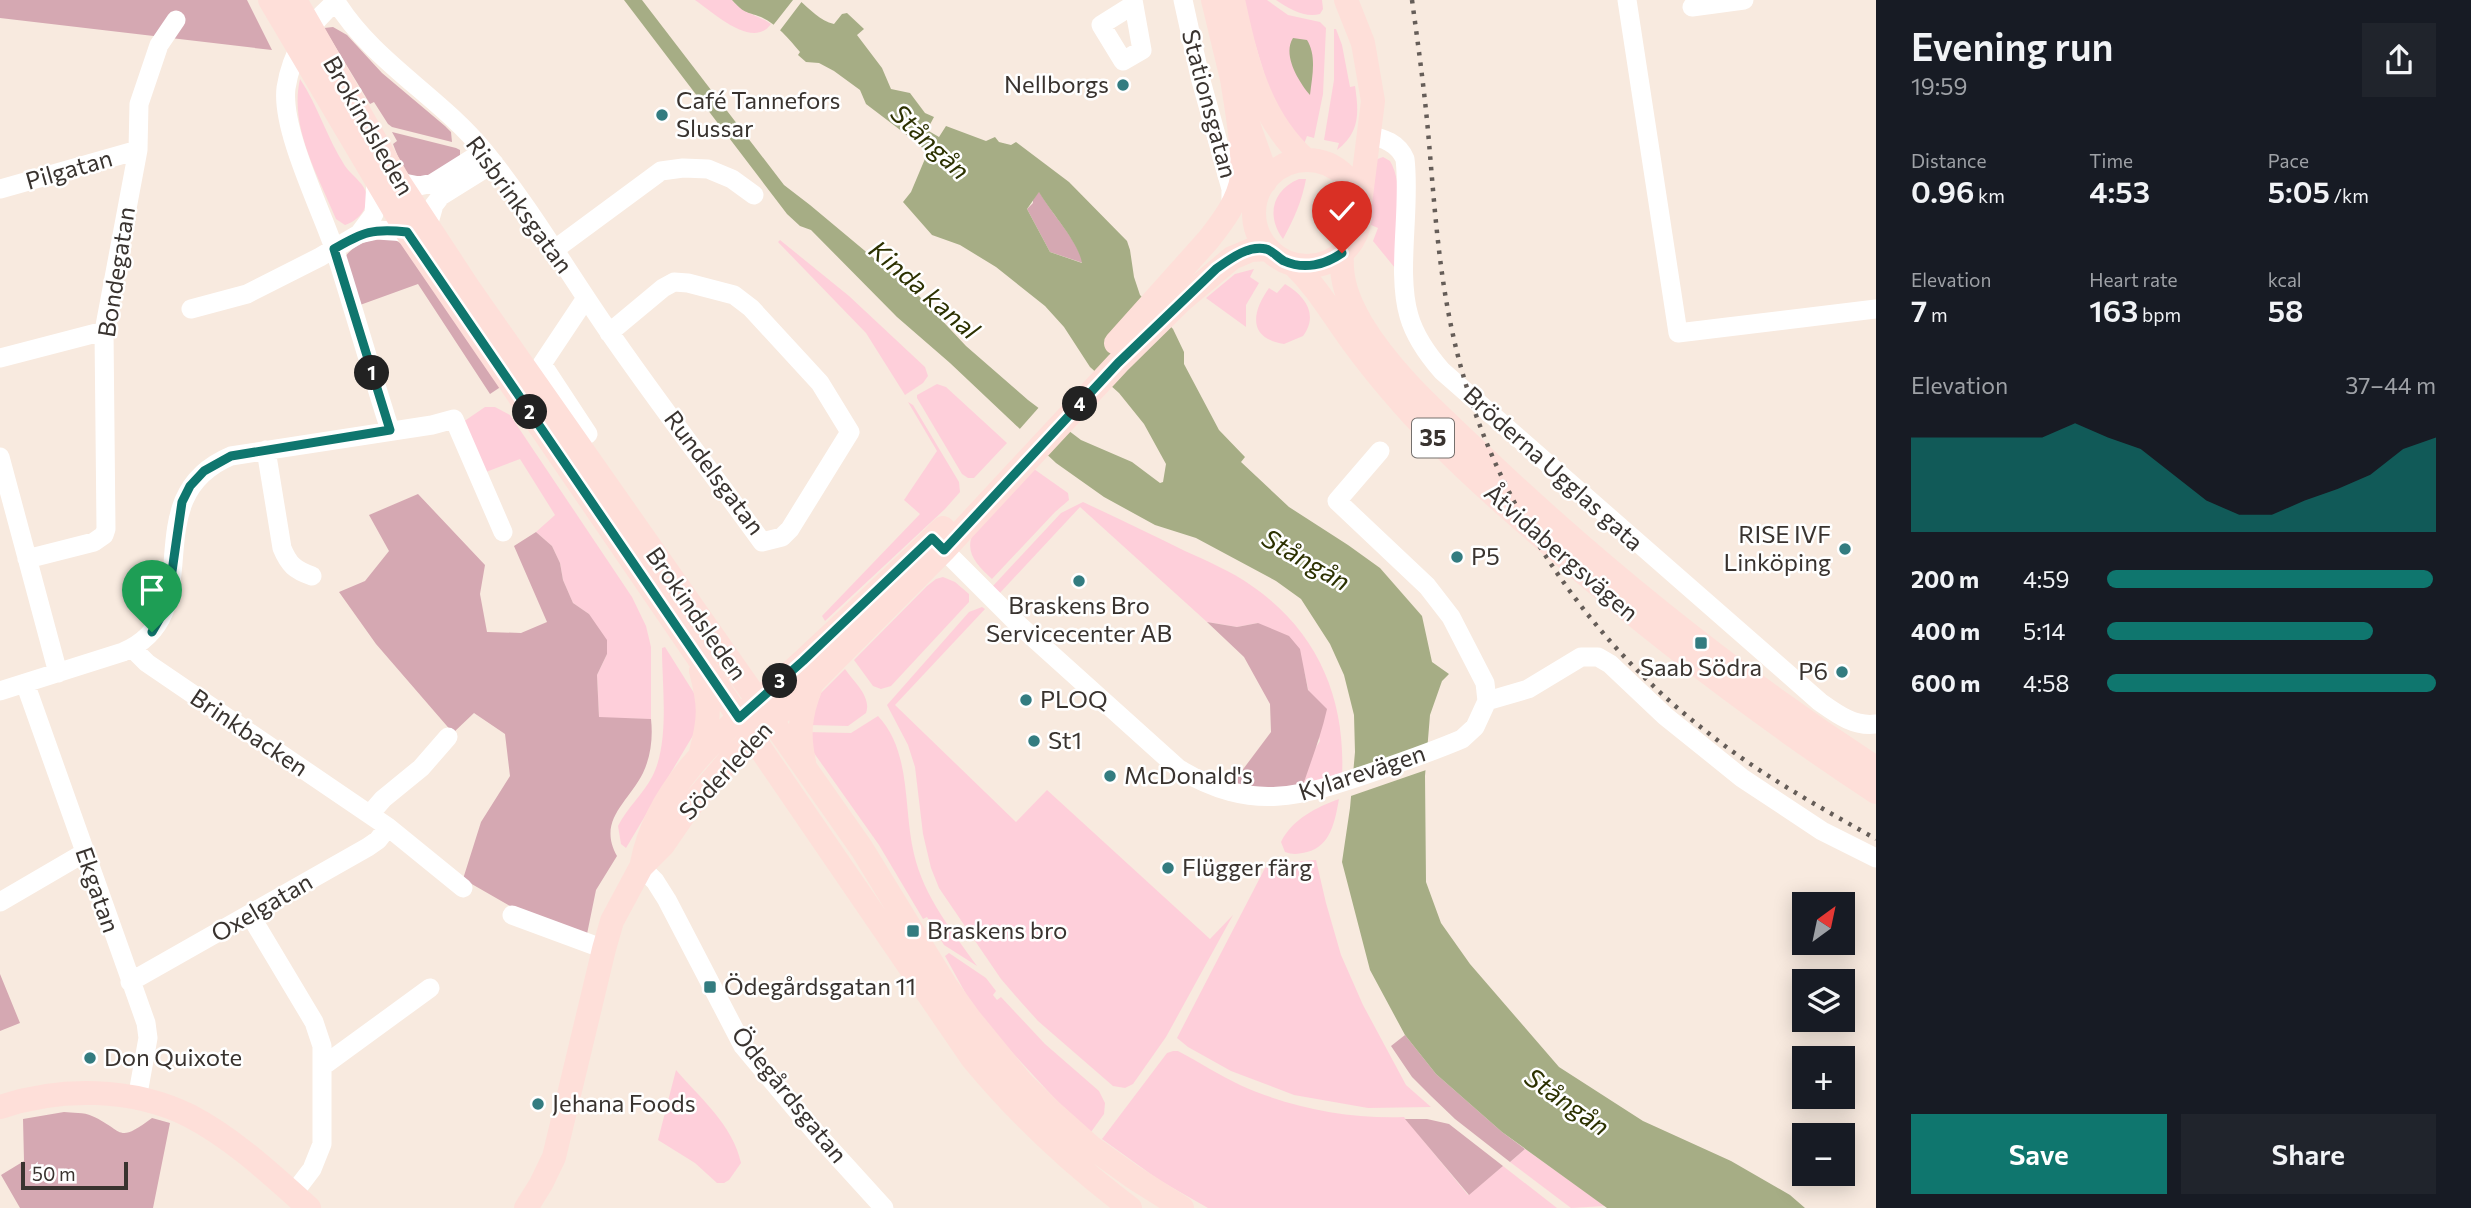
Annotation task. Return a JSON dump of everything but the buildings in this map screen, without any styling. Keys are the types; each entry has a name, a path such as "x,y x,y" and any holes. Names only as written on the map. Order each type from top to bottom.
{"main road":[{"path":"1213,0 1232,79 1262,163 1256,225 1268,249"},
{"path":"1233,0 1248,64 1259,95 1282,135 1314,161 1342,174 1356,193 1360,205"},
{"path":"1293,264 1314,266 1334,259 1342,253 1357,231 1373,101 1370,76 1358,29 1346,0"},
{"name":"Brokindsleden","path":"282,6 417,229 698,660 972,1058 1004,1097 1051,1144 1130,1208"},
{"name":"Söderleden","path":"1175,294 1231,207 1242,178 1232,79"},
{"path":"1260,191 1279,169 1287,164 1342,156 1367,135"},
{"name":"Söderleden","path":"527,1208 554,1157 612,920 641,867 663,845 705,788 753,737 765,711 938,544 1235,230 1260,191"},
{"name":"Brokindsleden","path":"417,229 624,511 805,766 862,849 946,986 993,1049 1022,1083 1091,1147 1182,1208"},
{"name":"Söderleden","path":"1175,294 1232,258 1251,250 1268,249"},
{"name":"35","path":"1268,249 1275,256 1293,264"},
{"name":"Åtvidabergsvägen","path":"1342,253 1341,268 1345,288 1363,326 1394,366 1437,413 1554,522 1634,590 1801,717 1876,768"},
{"name":"Åtvidabergsvägen","path":"1293,264 1323,296 1351,341 1404,407 1475,478 1600,587 1689,659 1794,738 1876,792"},
{"path":"725,654 750,668 765,672 808,672 799,727 805,766"},
{"path":"698,660 707,694 709,717 700,755"},
{"name":"Söderleden","path":"641,867 647,839 674,790 700,755 739,718 765,711"},
{"path":"0,1107 26,1099 72,1093 94,1093 161,1104 188,1115 229,1140 301,1201"}],"street":[{"name":"Stationsgatan","path":"1183,0 1200,77 1231,190 1231,207"},
{"path":"1627,0 1678,333 1876,309"},
{"path":"1692,7 1744,0"},
{"path":"335,1 304,38 286,89 287,114 334,249 390,430"},
{"name":"Risbrinksgatan","path":"335,1 365,40 455,119 489,157 586,298 542,364 588,434"},
{"name":"Bondegatan","path":"27,559 94,541 104,535 106,529 104,331 138,150 139,104 159,45 176,20"},
{"name":"Bröderna Ugglas gata","path":"1367,135 1392,143 1405,159 1405,296 1409,316 1429,356 1442,371 1558,474 1819,702 1844,718 1865,725 1876,724"},
{"name":"Pilgatan","path":"0,189 138,150"},
{"path":"359,234 374,214 388,182 419,186 433,183 489,157"},
{"path":"191,309 247,294 359,234 377,230 417,229 441,196 489,157"},
{"path":"554,250 661,171 708,169 732,178 754,195"},
{"name":"Rundelsgatan","path":"586,298 610,333 762,542 782,537 790,529 850,432 814,375 743,300 688,282 668,284 610,333"},
{"path":"0,358 104,331"},
{"path":"0,691 132,648 152,632 167,606 182,502 190,486 204,471 222,460 266,450 432,425 454,419 503,532"},
{"path":"266,450 282,548 288,563 295,570 312,576"},
{"path":"1380,451 1337,501 1437,597 1451,617 1485,683 1487,701 1528,690 1581,657 1598,657 1610,664 1665,716 1742,778 1822,831 1876,858"},
{"path":"0,457 58,673"},
{"name":"Kylarevägen","path":"938,544 1019,625 1179,769 1198,780 1241,794 1288,797 1321,790 1447,746 1462,739 1475,727 1487,701"},
{"name":"Brinkbacken","path":"132,648 147,663 388,827 463,888"},
{"name":"Ekgatan","path":"25,683 148,1031 137,1099"},
{"path":"370,814 383,799 421,768 448,737"},
{"name":"Oxelgatan","path":"130,982 368,847 378,840 388,827"},
{"path":"0,902 84,853"},
{"name":"Ödegårdsgatan","path":"641,867 655,881 667,900 743,1046 815,1132 884,1208"},
{"path":"250,915 314,1022 322,1046 322,1144 301,1201"},
{"path":"512,915 604,948"},
{"path":"323,1066 430,988"}],"shaded area":[{"path":"0,0 247,0 272,50 0,18"},
{"path":"695,0 732,0 742,9 771,24 763,31 744,31 733,27"},
{"path":"1242,0 1267,0 1288,15 1320,22 1326,28 1323,94 1314,138 1307,136 1304,144 1274,106"},
{"path":"1276,0 1322,0 1323,9 1320,14 1303,14"},
{"path":"333,27 347,35 382,73 445,126 451,132 452,142 388,124 374,102 370,104 324,28"},
{"path":"1334,29 1342,45 1350,87 1355,86 1357,105 1354,129 1337,150 1339,143 1324,140 1334,80"},
{"path":"300,79 345,166 366,192 367,202 363,211 354,221 345,225 336,219 307,150 298,115"},
{"path":"392,132 456,148 460,150 460,156 435,178 411,177 402,167 393,144 397,141"},
{"path":"1383,157 1390,161 1395,172 1399,198 1395,268 1373,241 1378,228 1371,225 1370,175 1375,160"},
{"path":"1299,179 1306,179 1302,195 1283,239 1275,221 1274,205 1283,190"},
{"path":"1039,191 1075,245 1083,263 1050,252 1027,209"},
{"path":"392,238 405,246 502,386 490,394 418,284 360,305 345,257 355,247 366,242"},
{"path":"780,240 849,296 925,367 928,376 923,383 905,395 866,333 778,242"},
{"path":"1254,269 1250,277 1259,283 1246,305 1246,327 1206,298 1235,274"},
{"path":"1285,284 1304,300 1310,320 1303,336 1284,344 1264,336 1256,323 1259,306 1269,288 1277,293"},
{"path":"937,384 946,387 1007,443 974,478 962,474 917,398 917,395"},
{"path":"908,402 913,405 959,482 960,492 825,621 822,616 920,514 904,500 937,451"},
{"path":"485,407 495,407 510,415 632,597 646,626 651,647 651,719 599,718 597,675 607,654 589,614 573,603 552,546 536,532 555,515 520,459 486,472 463,422"},
{"path":"1034,469 1068,493 1069,500 992,579 978,565 972,554 972,536"},
{"path":"418,494 485,565 480,594 487,632 521,633 547,622 514,546 536,532 552,546 573,603 589,614 607,640 607,654 597,675 599,717 651,719 648,760 637,784 612,822 612,843 617,856 596,890 587,934 517,910 463,879 481,822 510,776 505,734 474,713 453,733 376,644 339,592 365,581 389,551 369,515"},
{"path":"1083,502 1236,576 1275,604 1294,624 1310,645 1332,693 1339,720 1342,776 1302,788 1314,750 1320,741 1304,671 1258,623 1237,627 1207,622 1080,507 998,595 992,587 1061,513"},
{"path":"943,577 955,582 969,594 969,602 891,686 881,689 873,686 854,660 927,586"},
{"path":"982,607 985,609 895,705 1016,822 1047,790 1210,939 1233,915 1166,1037 1133,1084 1125,1088 1113,1086 1038,1021 1020,1001 1001,979 939,888 931,868 923,834 915,767 908,745 887,705 969,612"},
{"path":"1207,622 1237,627 1258,623 1289,636 1300,649 1308,690 1327,709 1302,788 1241,788 1235,780 1271,732 1270,704 1244,657"},
{"path":"665,647 699,701 695,732 626,848 621,844 618,826 652,777 661,748 664,714 662,648"},
{"path":"845,669 867,701 866,713 848,726 809,725 821,693"},
{"path":"878,716 889,730 901,764 911,837 919,870 940,913 977,966 944,945 927,917 923,919 879,845 814,753 806,732 851,733"},
{"path":"1339,799 1330,832 1322,844 1304,853 1285,852 1281,842 1298,820"},
{"path":"1316,860 1341,955 1363,1005 1406,1085 1431,1107 1368,1108 1294,1095 1231,1071 1177,1038 1265,868 1275,863"},
{"path":"949,953 986,978 996,991 993,995 997,1000 1001,997 1045,1044 1099,1091 1105,1103 1104,1114 1091,1132 1057,1101 997,1036 971,1003 945,956"},
{"path":"0,974 20,1023 0,1031"},
{"path":"1405,1035 1436,1074 1525,1149 1510,1162 1455,1119 1412,1077 1391,1046"},
{"path":"1178,1051 1240,1085 1300,1106 1341,1114 1404,1117 1468,1195 1503,1166 1557,1208 1208,1208 1159,1180 1102,1139 1167,1053"},
{"path":"676,1070 723,1124 737,1149 741,1163 724,1183 717,1183 695,1163 658,1140"},
{"path":"64,1112 89,1115 126,1133 152,1118 170,1123 153,1208 20,1208 1,1175 24,1161 23,1119"},
{"path":"1405,1119 1427,1119 1449,1124 1503,1166 1469,1195"},
{"path":"1525,1149 1605,1206 1571,1208 1510,1162"}],"water":[{"name":"Stångån","path":"624,0 642,0 784,185 919,296 966,346 1028,400 1081,440 1132,462 1160,483 1163,482 1166,464 1144,424 1119,393 1090,367 1064,327 1045,306 996,267 960,245 932,235 903,202 911,192 927,154 920,145 866,104 860,90 819,63 806,62 777,28 767,20 743,10 732,0 799,0 820,17 834,24 842,14 847,13 864,29 857,35 882,68 891,89 910,93 925,113 934,117 927,130 939,137 946,126 986,141 995,137 999,142 1011,145 1016,142 1069,182 1127,241 1140,295 1173,329 1184,352 1184,364 1219,430 1245,457 1241,462 1289,507 1380,568 1422,616 1432,662 1449,674 1442,681 1430,715 1425,776 1426,882 1441,923 1470,964 1559,1067 1643,1121 1731,1161 1790,1195 1805,1208 1607,1208 1502,1132 1436,1074 1405,1035 1370,970 1342,862 1355,752 1354,715 1344,675 1330,644 1301,599 1276,581 1196,538 1155,525 1104,497 1056,463 897,317 811,230 800,226 787,214","holes":["1039,192 1070,236 1082,263 1050,252 1027,209"]},
{"path":"1293,38 1307,40 1310,46 1313,67 1310,95 1297,76 1291,60 1289,52"}],"pier":[{"path":"793,0 803,0 778,33 771,28"},
{"path":"1041,405 1072,429 1045,457 1018,431"},
{"path":"1431,745 1429,769 1348,797 1350,773"}],"railway":[{"path":"1412,0 1425,98 1440,259 1453,335 1469,393 1489,449 1515,504 1580,605 1619,651 1661,693 1747,762 1876,839"}],"place":[{"name":"Nellborgs","path":"1123,85"},
{"name":"Café Tannefors Slussar","path":"662,115"},
{"name":"RISE IVF Linköping","path":"1845,549"},
{"name":"P5","path":"1457,557"},
{"name":"Braskens Bro Servicecenter AB","path":"1079,581"},
{"name":"Saab Södra","path":"1701,643"},
{"name":"P6","path":"1842,672"},
{"name":"PLOQ","path":"1026,700"},
{"name":"St1","path":"1034,741"},
{"name":"McDonald's","path":"1110,776"},
{"name":"Flügger färg","path":"1168,868"},
{"name":"Braskens bro","path":"913,931"},
{"name":"Ödegårdsgatan 11","path":"710,987"},
{"name":"Don Quixote","path":"90,1058"},
{"name":"Jehana Foods","path":"538,1104"}],"route":[{"path":"152,632 167,606 182,502 190,486 204,471 231,456 390,430 334,249 359,234 377,230 407,232 739,718 932,538 944,550 1118,363 1216,269 1251,250 1268,249 1284,261 1303,266 1324,263 1342,253"}],"water label":[{"name":"Kinda kanal","path":"924,290"}]}
